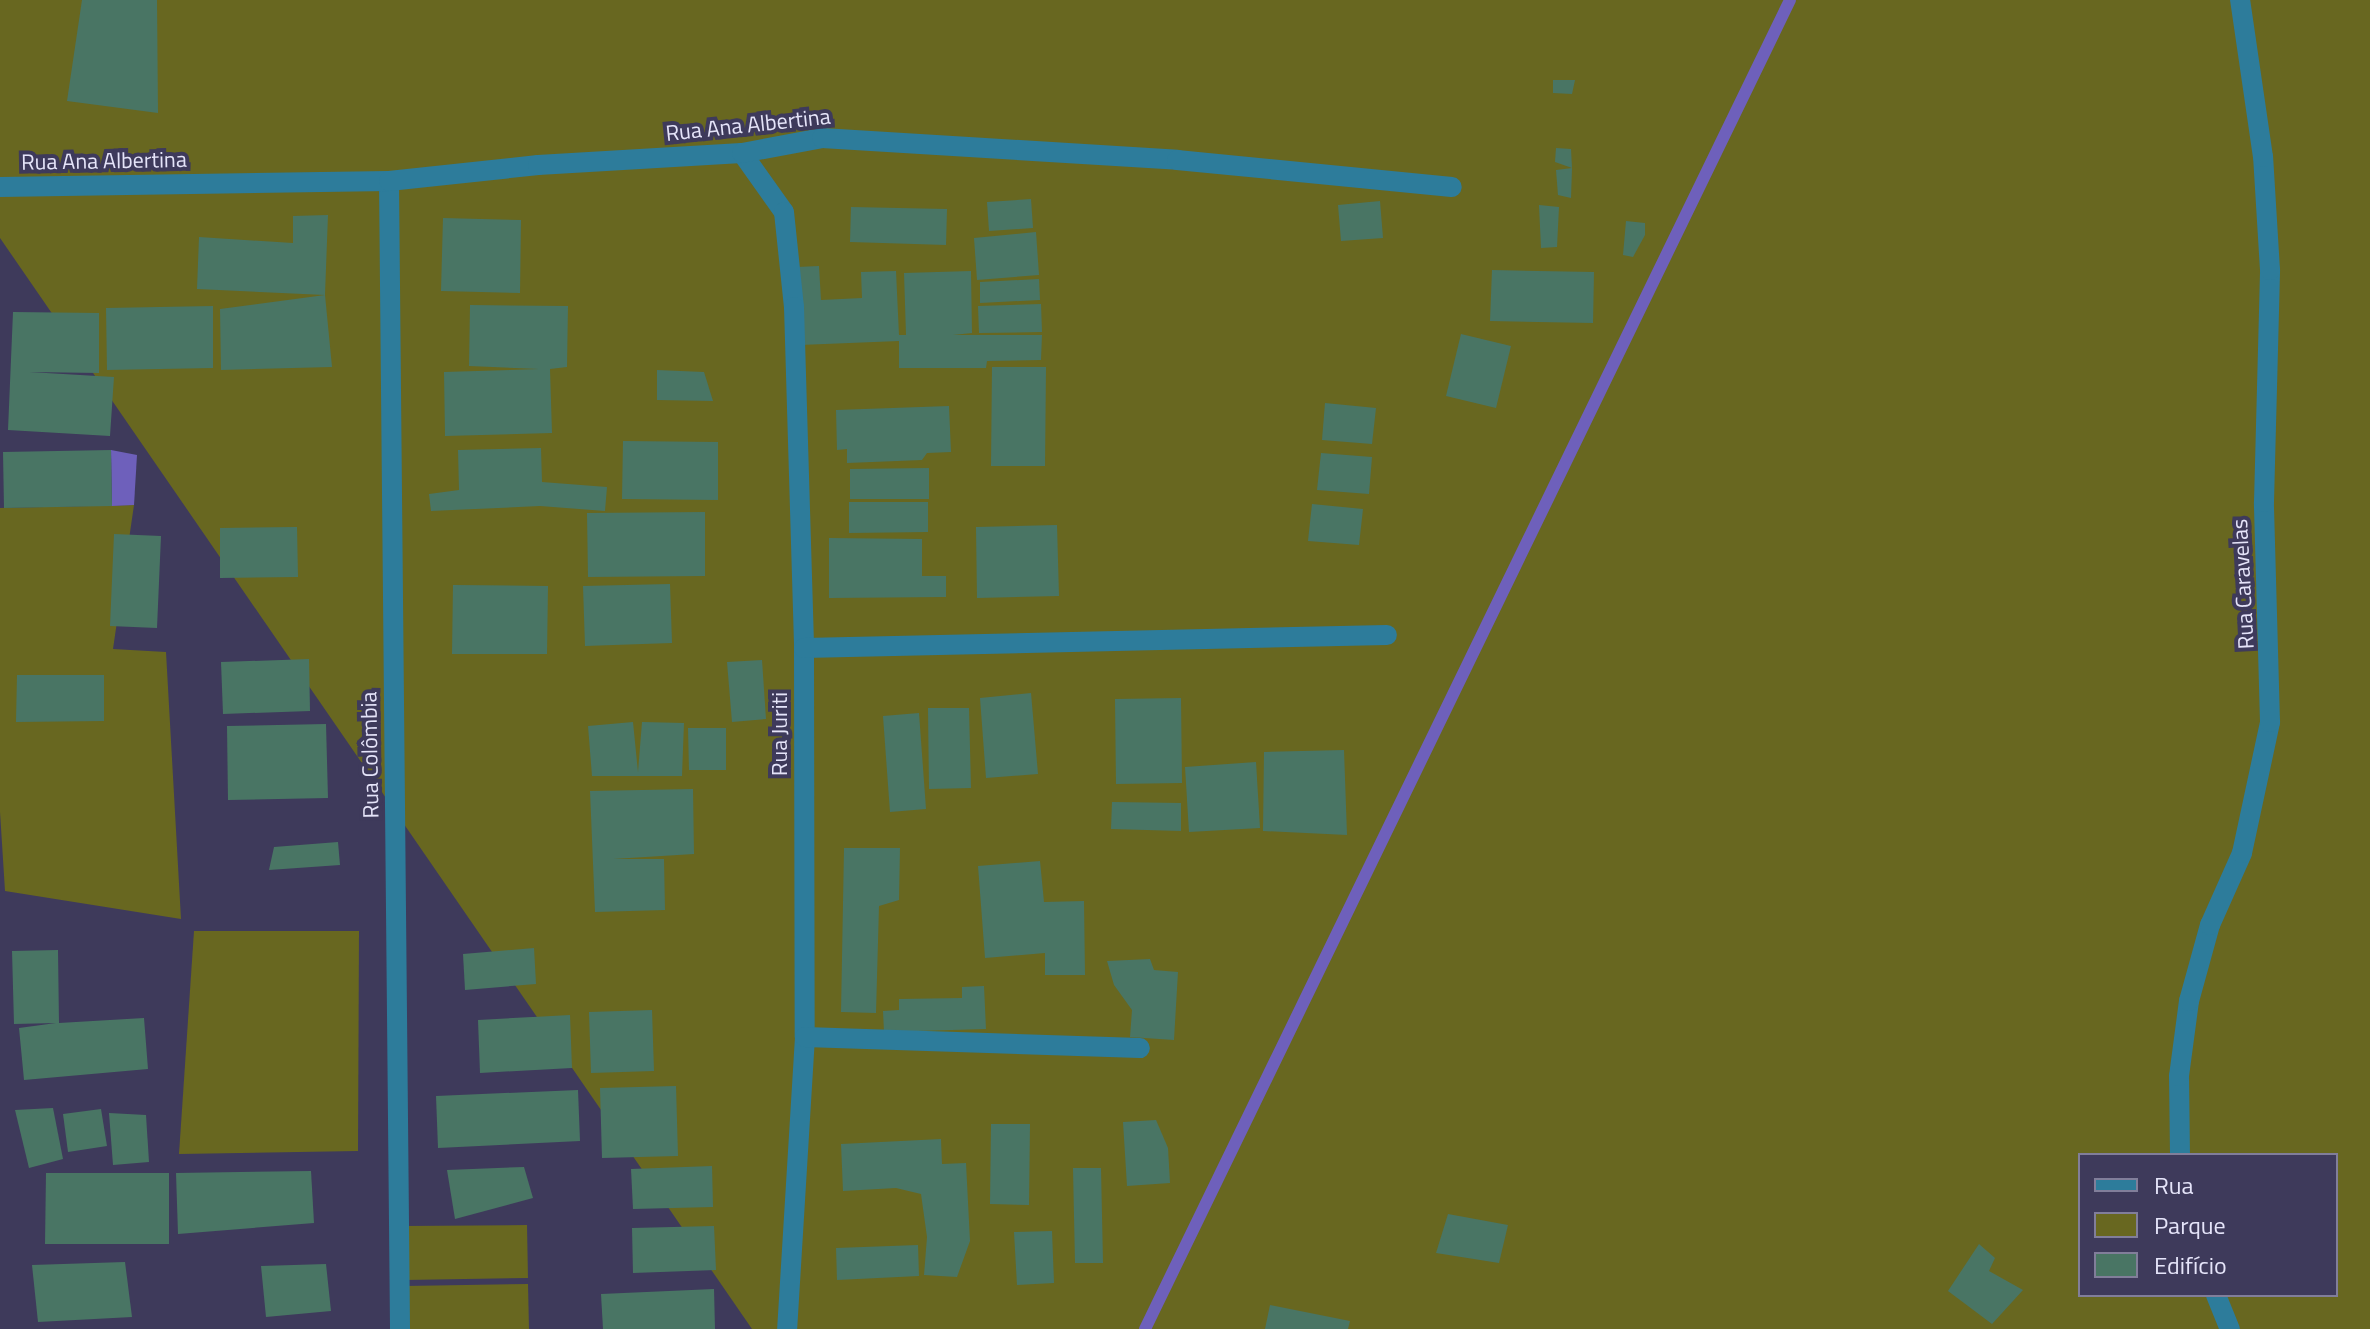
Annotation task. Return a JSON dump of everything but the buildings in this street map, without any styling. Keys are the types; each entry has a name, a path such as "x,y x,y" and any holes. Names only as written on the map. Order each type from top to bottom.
{"street":[{"name":"Rua Caravelas","path":"2180,1153 2179,1076 2189,1001 2210,925 2242,853 2270,722 2264,502 2270,270 2263,157 2240,0"},
{"name":"Rua Ana Albertina","path":"0,187 389,181 538,165 742,153 822,138 1177,160 1452,187"},
{"name":"Rua Juriti","path":"742,153 784,212 794,307 804,648 805,1037 787,1329"},
{"name":"Rua Colômbia","path":"389,181 400,1329"},
{"path":"804,648 1387,635"},
{"path":"805,1037 1140,1048"},
{"path":"2217,1297 2230,1329"}],"green space":[{"path":"0,0 2370,0 2370,1329 752,1329 0,238"},
{"path":"134,505 113,649 166,652 181,919 5,891 0,812 0,508"},
{"path":"194,931 359,931 358,1151 179,1154"},
{"path":"527,1225 528,1278 405,1280 404,1226"},
{"path":"528,1284 529,1329 405,1329 405,1286"}],"shaded area":[{"path":"111,450 137,455 134,505 112,506"}],"waterway":[{"path":"1145,1329 1790,0"}]}
